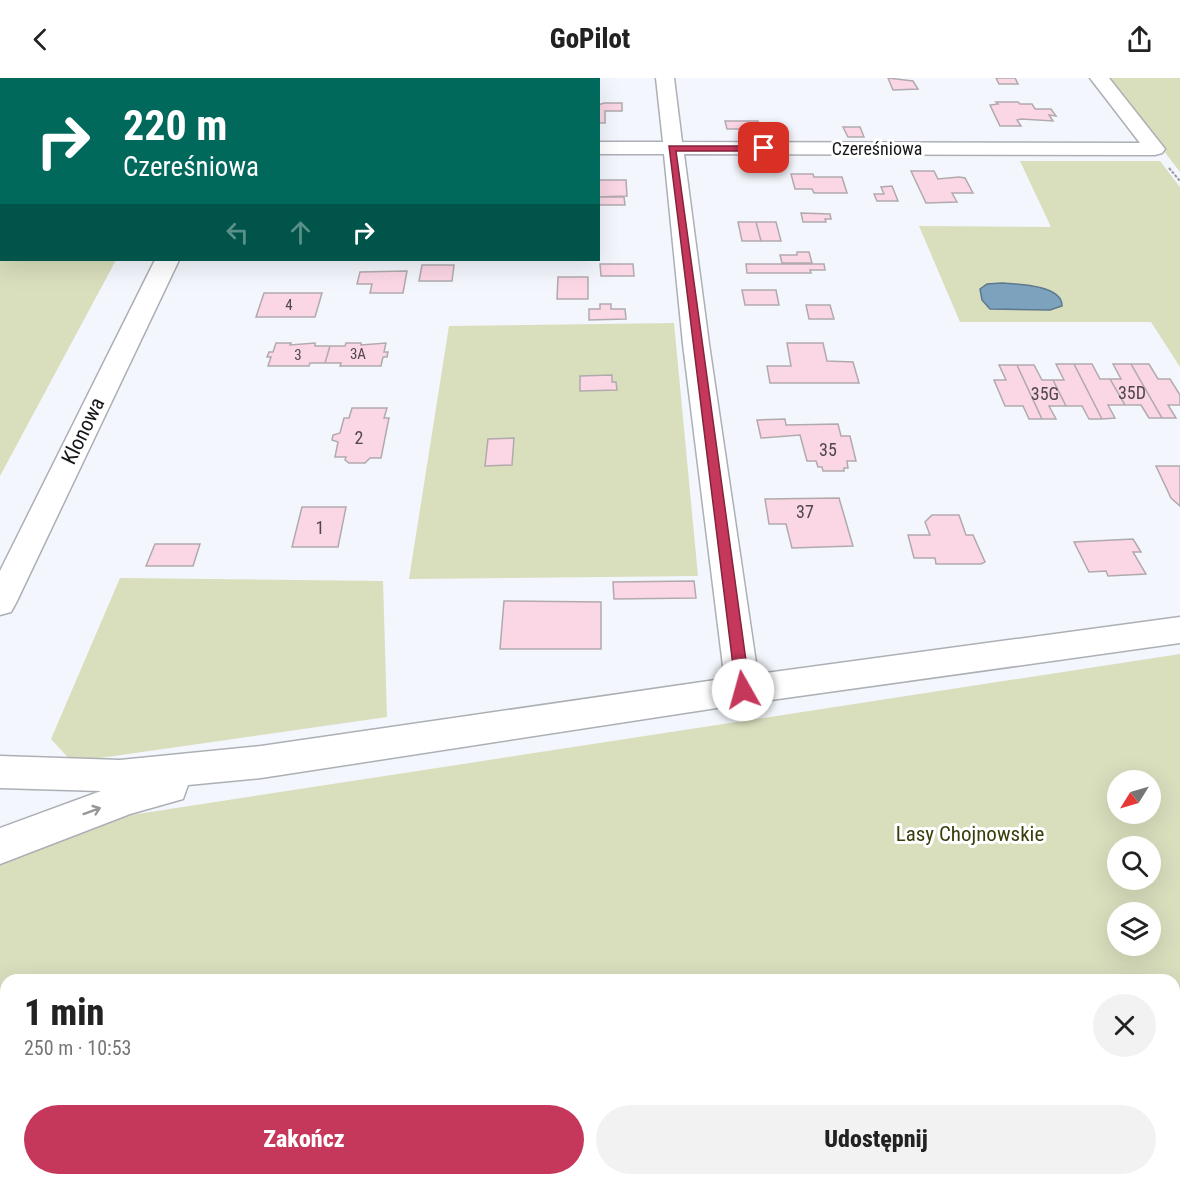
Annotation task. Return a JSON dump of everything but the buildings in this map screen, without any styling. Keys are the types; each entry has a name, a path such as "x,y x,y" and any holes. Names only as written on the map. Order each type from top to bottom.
{"street":[{"path":"665,78 672,148 743,690"},
{"name":"Czereśniowa","path":"600,148 1155,148 1100,78"},
{"name":"Klonowa","path":"0,603 167,261"},
{"path":"0,772 120,776 261,762 743,690 1180,630"},
{"path":"0,751 42,774"},
{"path":"0,846 37,830 128,798 261,762"},
{"path":"0,831 37,830"}],"green space":[{"path":"1108,78 1180,78 1180,172"},
{"path":"1020,161 1160,161 1180,187 1180,367 1151,322 960,322 919,226 1051,227"},
{"path":"0,261 115,261 0,476"},
{"path":"674,323 698,576 409,579 449,326"},
{"path":"120,578 383,581 387,717 72,762 51,739"},
{"name":"Lasy Chojnowskie","path":"1180,654 1180,974 0,974 0,853 33,830"}],"water":[{"path":"987,284 1028,285 1047,290 1060,299 1062,306 1050,310 990,309 982,300 980,289"}],"route":[{"path":"743,690 672,148 764,148"}]}
